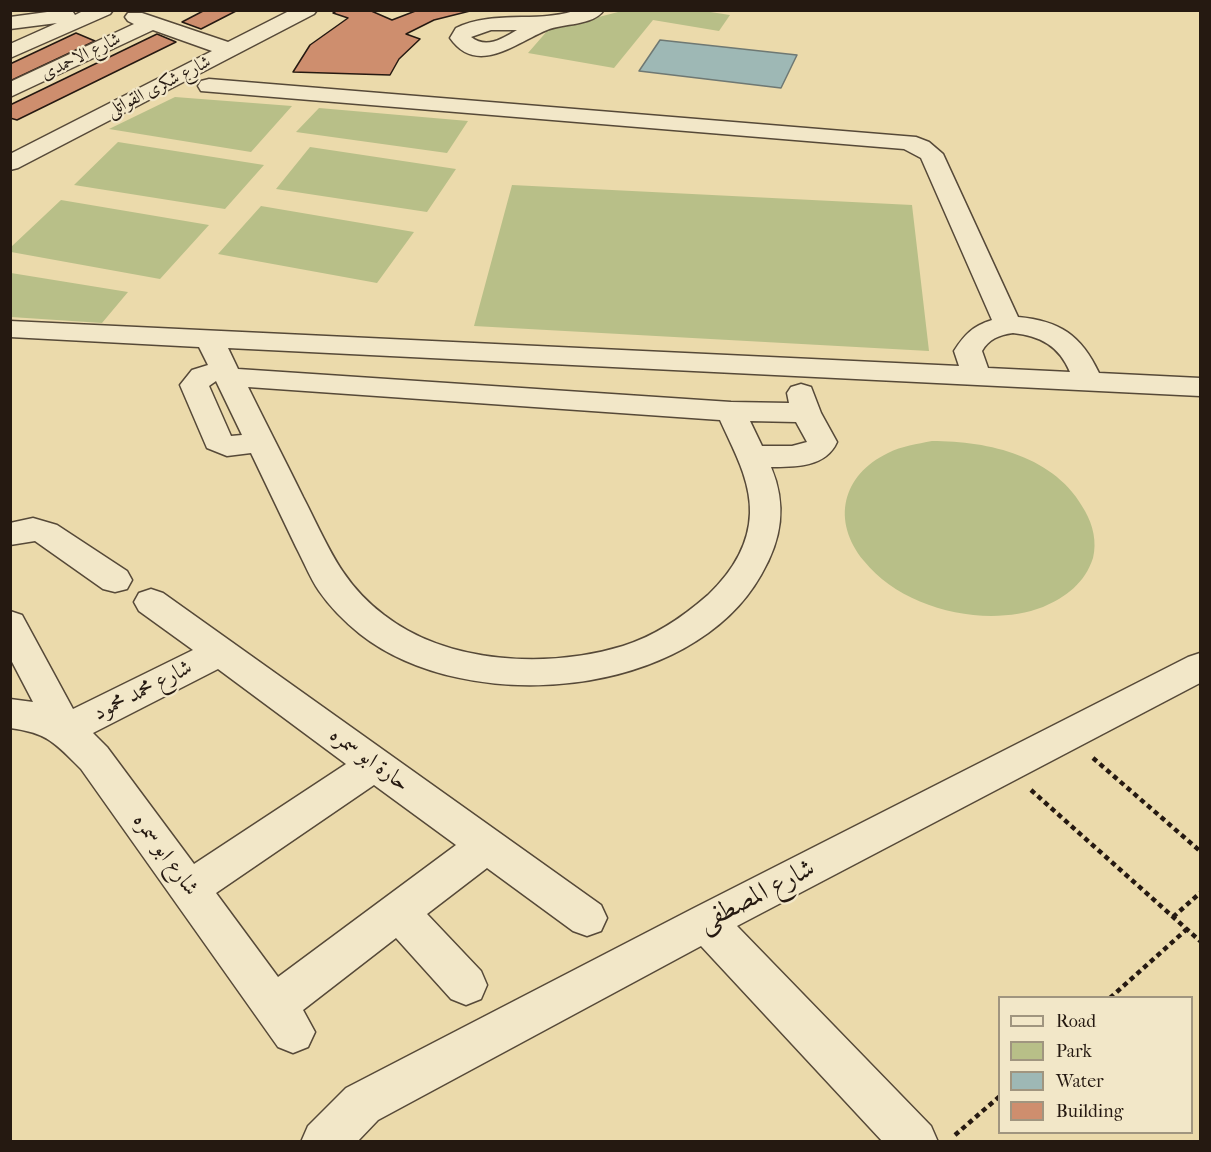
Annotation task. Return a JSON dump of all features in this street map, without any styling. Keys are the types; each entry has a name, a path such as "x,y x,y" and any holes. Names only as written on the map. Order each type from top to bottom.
{"street":[{"name":"شارع شكرى القواتلى","path":"10,163 307,10"},
{"path":"542,24 500,47 478,48 466,45 460,38 463,32 472,26 486,23 542,24 594,10"},
{"path":"10,23 86,13"},
{"path":"10,52 86,13"},
{"name":"شارع الاحمدى","path":"10,91 144,20 230,50"},
{"path":"501,24 515,30 517,35 515,40"},
{"path":"209,86 908,142 931,154 1008,325"},
{"path":"10,140 35,150"},
{"path":"977,375 968,351 971,341 986,330 1008,325 1028,326 1047,332 1064,342 1076,353 1088,380"},
{"path":"10,329 1200,387"},
{"path":"209,338 330,582 347,603 368,623 395,640 425,654 495,671 533,673 607,664 673,639 700,622 723,602 742,580 755,557 763,534 766,510 763,484 731,411"},
{"path":"750,456 807,455 819,451 822,442 806,413 797,367"},
{"path":"226,373 731,411 806,413"},
{"path":"10,534 33,529 46,533 116,580"},
{"name":"حارة ابو سمره","path":"151,602 588,918"},
{"path":"10,624 66,730"},
{"name":"شارع محمد محمود","path":"66,730 221,652"},
{"name":"شارع المصطفى","path":"324,1142 362,1104 706,922 1200,667"},
{"name":"شارع ابو سمره","path":"10,713 36,717 66,730 94,758 283,1019 399,912"},
{"path":"190,890 375,764"},
{"path":"466,985 399,912 487,845"},
{"path":"706,922 915,1142"}],"path":[{"path":"1067,736 1200,851"},
{"path":"1006,767 1200,941"},
{"path":"1173,917 1200,893"},
{"path":"1112,996 1187,929"},
{"path":"948,1142 998,1097"}],"green space":[{"path":"622,11 704,11 730,15 719,31 653,20 614,68 528,53 548,30"},
{"path":"175,97 292,106 251,152 109,129"},
{"path":"319,108 468,121 447,153 296,132"},
{"path":"118,142 264,165 225,209 74,185"},
{"path":"310,147 456,169 427,212 276,189"},
{"path":"512,185 912,205 929,351 474,326"},
{"path":"61,200 209,225 160,279 11,252 11,247"},
{"path":"261,206 414,232 377,283 218,254"},
{"path":"10,273 128,292 102,323 11,317"},
{"path":"932,441 976,444 1019,455 1057,477 1072,492 1085,511 1094,534 1093,558 1080,582 1067,594 1043,607 996,616 971,615 946,610 900,592 880,578 864,561 847,530 846,500 851,486 872,462 888,453"}],"water":[{"path":"660,40 797,55 781,88 639,71"}],"building":[{"path":"205,10 238,10 201,29 182,22"},
{"path":"338,10 369,10 392,20 418,10 474,10 434,20 406,34 420,39 399,59 390,75 293,72 310,45 348,18 333,13"},
{"path":"76,33 95,41 10,81 10,64"},
{"path":"157,34 176,42 17,120 10,118 10,105"}]}
